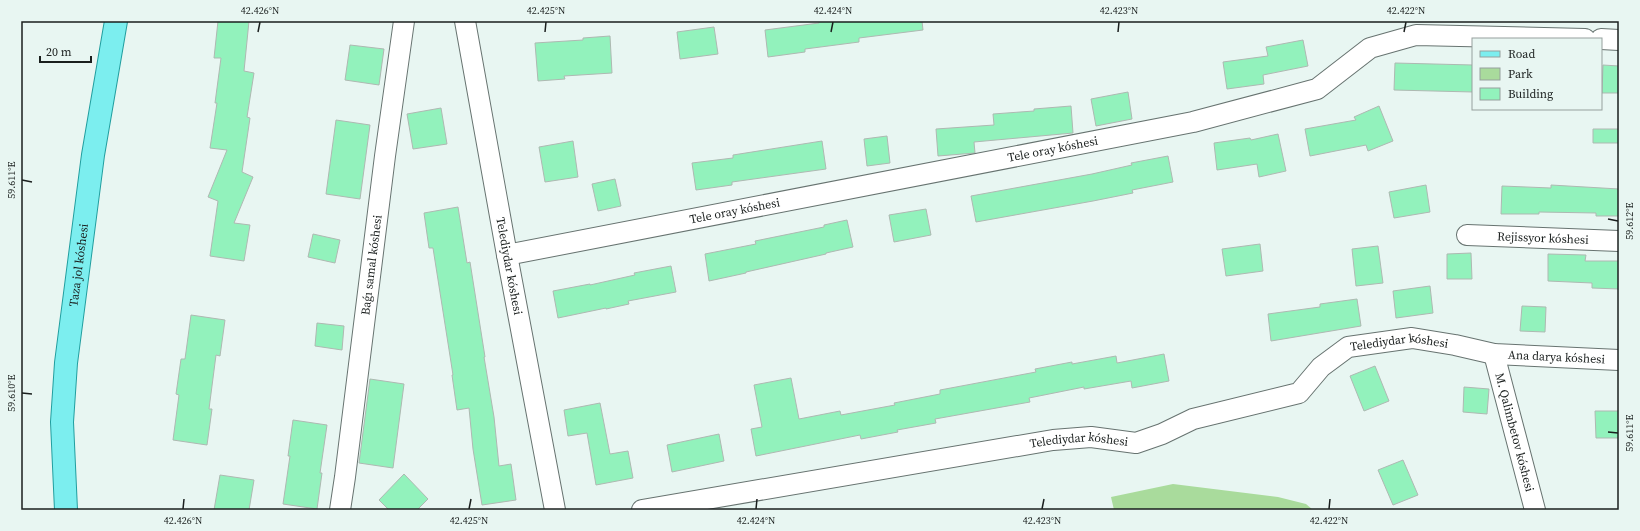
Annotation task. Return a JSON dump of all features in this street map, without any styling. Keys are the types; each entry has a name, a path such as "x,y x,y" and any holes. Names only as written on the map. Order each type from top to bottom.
{"main road":[{"name":"Taza jol kóshesi","path":"66,510 62,422 66,363 93,154 116,21"}],"street":[{"name":"Baǵı samal kóshesi","path":"340,510 384,156 404,21"},
{"name":"Telediydar kóshesi","path":"465,21 555,510"},
{"name":"Tele oray kóshesi","path":"507,255 1193,122 1317,89 1370,48 1416,35 1543,38"},
{"path":"1602,39 1619,40"},
{"name":"Rejissyor kóshesi","path":"1467,236 1619,241"},
{"name":"Telediydar kóshesi","path":"642,510 1053,440 1091,437 1136,443 1162,434 1193,419 1299,393 1321,367 1348,347 1412,338 1455,344 1494,354"},
{"name":"Ana darya kóshesi","path":"1494,354 1619,360"},
{"name":"M. Qalimbetov kóshesi","path":"1494,354 1535,510"}],"green space":[{"path":"1173,484 1278,497 1306,504 1313,510 1114,510 1111,497"}],"building":[{"path":"218,21 249,21 244,71 254,73 247,117 250,118 242,172 253,177 234,223 250,225 244,261 210,256 218,201 208,197 227,150 210,148 217,103 215,103 221,58 214,58"},
{"path":"819,21 922,21 923,30 859,38 859,42 805,49 805,52 768,57 765,30 819,23"},
{"path":"714,27 718,54 680,59 677,32"},
{"path":"610,36 612,73 564,76 565,79 538,81 535,43 583,40 583,38"},
{"path":"1303,40 1308,66 1263,75 1264,84 1227,89 1223,62 1268,56 1266,47"},
{"path":"350,45 384,49 379,85 345,80"},
{"path":"1395,63 1472,65 1472,92 1394,90"},
{"path":"1603,65 1619,66 1619,93 1602,93"},
{"path":"1128,92 1132,119 1096,126 1091,99"},
{"path":"1071,106 1073,133 974,142 975,153 938,156 936,129 994,125 993,114"},
{"path":"1379,106 1393,141 1368,151 1366,145 1310,156 1305,129 1356,120 1354,117"},
{"path":"441,108 447,144 413,149 407,114"},
{"path":"336,120 370,125 360,199 326,194"},
{"path":"1593,129 1619,129 1619,143 1593,143"},
{"path":"1278,134 1286,171 1259,177 1257,164 1217,170 1214,143 1250,138 1251,140"},
{"path":"887,136 890,163 867,166 864,139"},
{"path":"573,141 578,177 545,182 539,147"},
{"path":"822,141 826,169 732,182 732,185 696,190 692,163 733,158 733,155"},
{"path":"1168,156 1173,182 1132,190 1133,193 976,222 971,196 1092,174 1132,165 1131,163"},
{"path":"615,179 621,206 598,211 592,184"},
{"path":"1426,185 1430,212 1394,218 1389,192"},
{"path":"1551,185 1619,189 1619,216 1596,216 1596,213 1539,212 1539,214 1501,214 1502,186 1551,188"},
{"path":"458,207 467,263 470,262 494,417 499,466 511,464 516,500 482,505 473,449 469,408 457,410 433,248 429,248 424,213"},
{"path":"926,209 931,235 894,242 889,215"},
{"path":"847,220 853,247 709,281 705,254 756,244 755,241 824,227 824,225"},
{"path":"313,234 340,240 335,263 308,257"},
{"path":"1260,244 1263,271 1226,276 1222,249"},
{"path":"1378,246 1383,283 1356,286 1352,249"},
{"path":"1471,253 1472,279 1447,279 1447,254"},
{"path":"1548,254 1586,255 1585,261 1619,261 1619,289 1592,288 1592,283 1548,281"},
{"path":"671,266 676,292 628,301 629,304 558,318 553,291 590,285 635,275 634,273"},
{"path":"1430,286 1433,313 1396,318 1393,291"},
{"path":"1357,299 1361,326 1271,341 1268,314 1320,307 1320,304"},
{"path":"1522,306 1546,307 1545,332 1520,331"},
{"path":"191,315 225,320 220,356 216,355 209,409 212,409 207,445 173,440 179,395 176,394 181,359 185,359"},
{"path":"317,323 344,326 342,350 315,346"},
{"path":"1164,354 1169,381 1132,388 1131,381 1084,389 1084,387 1029,398 1030,402 935,419 936,423 897,430 898,432 861,439 860,435 756,456 751,429 762,427 754,385 791,378 799,419 840,411 841,415 895,405 894,403 940,394 940,390 1036,372 1035,369 1072,362 1072,364 1116,356 1117,363"},
{"path":"1375,366 1389,401 1364,411 1350,376"},
{"path":"370,379 404,384 393,468 359,463"},
{"path":"1464,387 1489,389 1487,414 1463,412"},
{"path":"600,403 610,454 628,451 633,478 596,485 587,433 568,436 564,410"},
{"path":"1595,411 1619,411 1619,438 1596,438"},
{"path":"293,420 327,425 320,473 322,473 317,509 283,504 290,456 288,456"},
{"path":"719,434 724,461 672,472 667,445"},
{"path":"1403,460 1418,495 1393,505 1378,470"},
{"path":"404,474 428,499 417,510 389,510 379,500"},
{"path":"220,475 254,480 249,510 214,510"}]}
